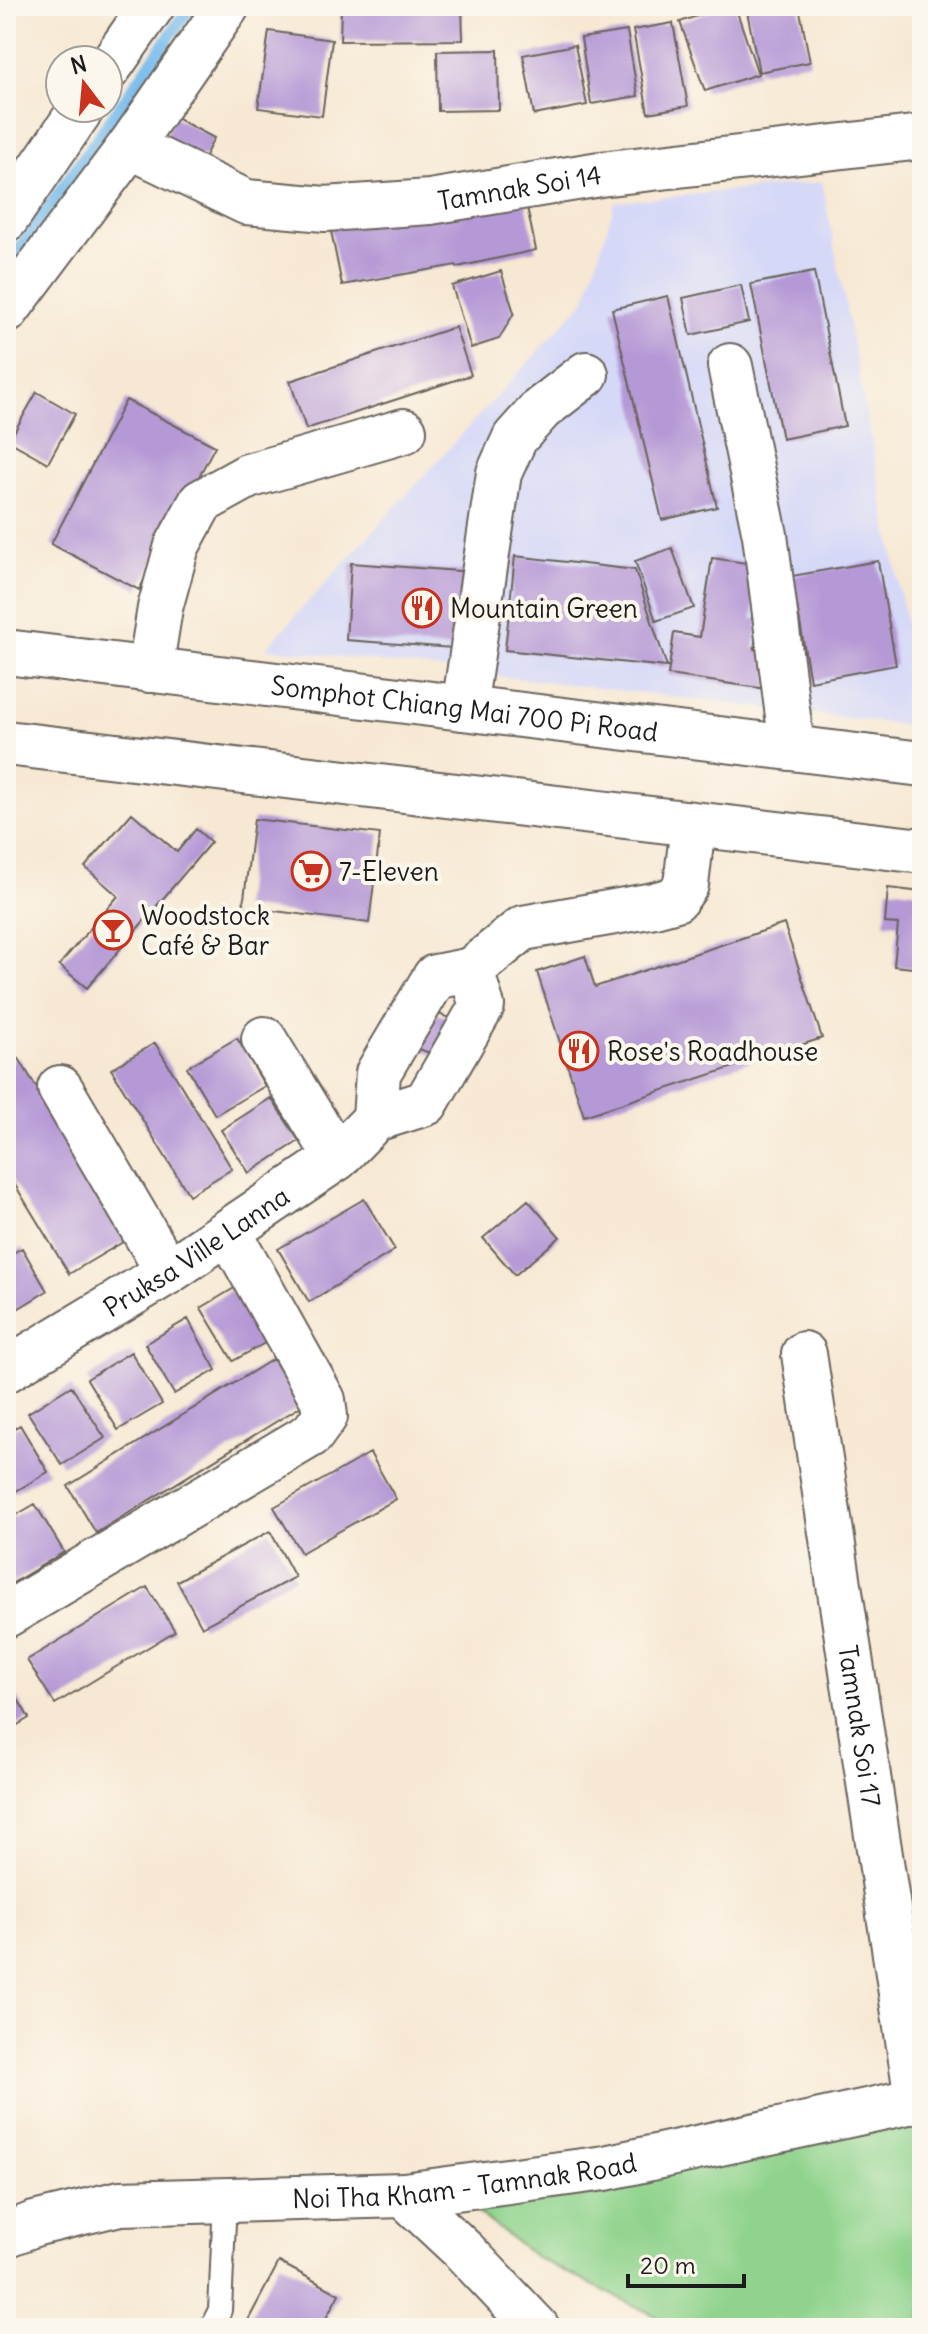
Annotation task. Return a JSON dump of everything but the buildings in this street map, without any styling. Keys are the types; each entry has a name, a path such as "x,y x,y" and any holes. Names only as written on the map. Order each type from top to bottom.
{"street":[{"path":"124,46 152,6"},
{"path":"6,311 130,146 227,6"},
{"path":"6,219 71,124"},
{"name":"Tamnak Soi 14","path":"130,146 246,202 325,209 430,202 600,174 922,137"},
{"path":"730,366 765,535 792,748"},
{"path":"464,708 499,473 515,438 532,419 586,374"},
{"path":"150,670 160,608 177,546 201,502 248,476 404,431"},
{"name":"Somphot Chiang Mai 700 Pi Road","path":"6,652 922,764"},
{"path":"6,743 922,851"},
{"path":"375,1119 378,1073 435,977 471,970 523,928 676,899 686,885 693,825"},
{"name":"Pruksa Ville Lanna","path":"6,1370 229,1232 337,1158 375,1119 426,1103 482,1006 471,970"},
{"path":"264,1039 337,1158"},
{"path":"60,1088 168,1272"},
{"path":"6,1615 312,1434 325,1416 323,1400 229,1232"},
{"name":"Tamnak Soi 17","path":"804,1354 920,2099"},
{"name":"Noi Tha Kham - Tamnak Road","path":"6,2235 34,2224 120,2203 404,2195 605,2168 920,2099"},
{"path":"404,2195 464,2251 537,2328"}],"lane":[{"path":"211,2328 220,2310 225,2200"}],"shaded area":[{"path":"822,182 922,706 922,727 266,648 585,300 615,202"}],"green space":[{"path":"922,2118 922,2328 665,2328 656,2316 537,2258 463,2201"}],"waterway":[{"path":"6,267 191,6"}],"place":[{"name":"Mountain Green","path":"422,608"},
{"name":"7-Eleven","path":"311,871"},
{"name":"Woodstock Café & Bar","path":"113,930"},
{"name":"Rose's Roadhouse","path":"579,1051"}]}
